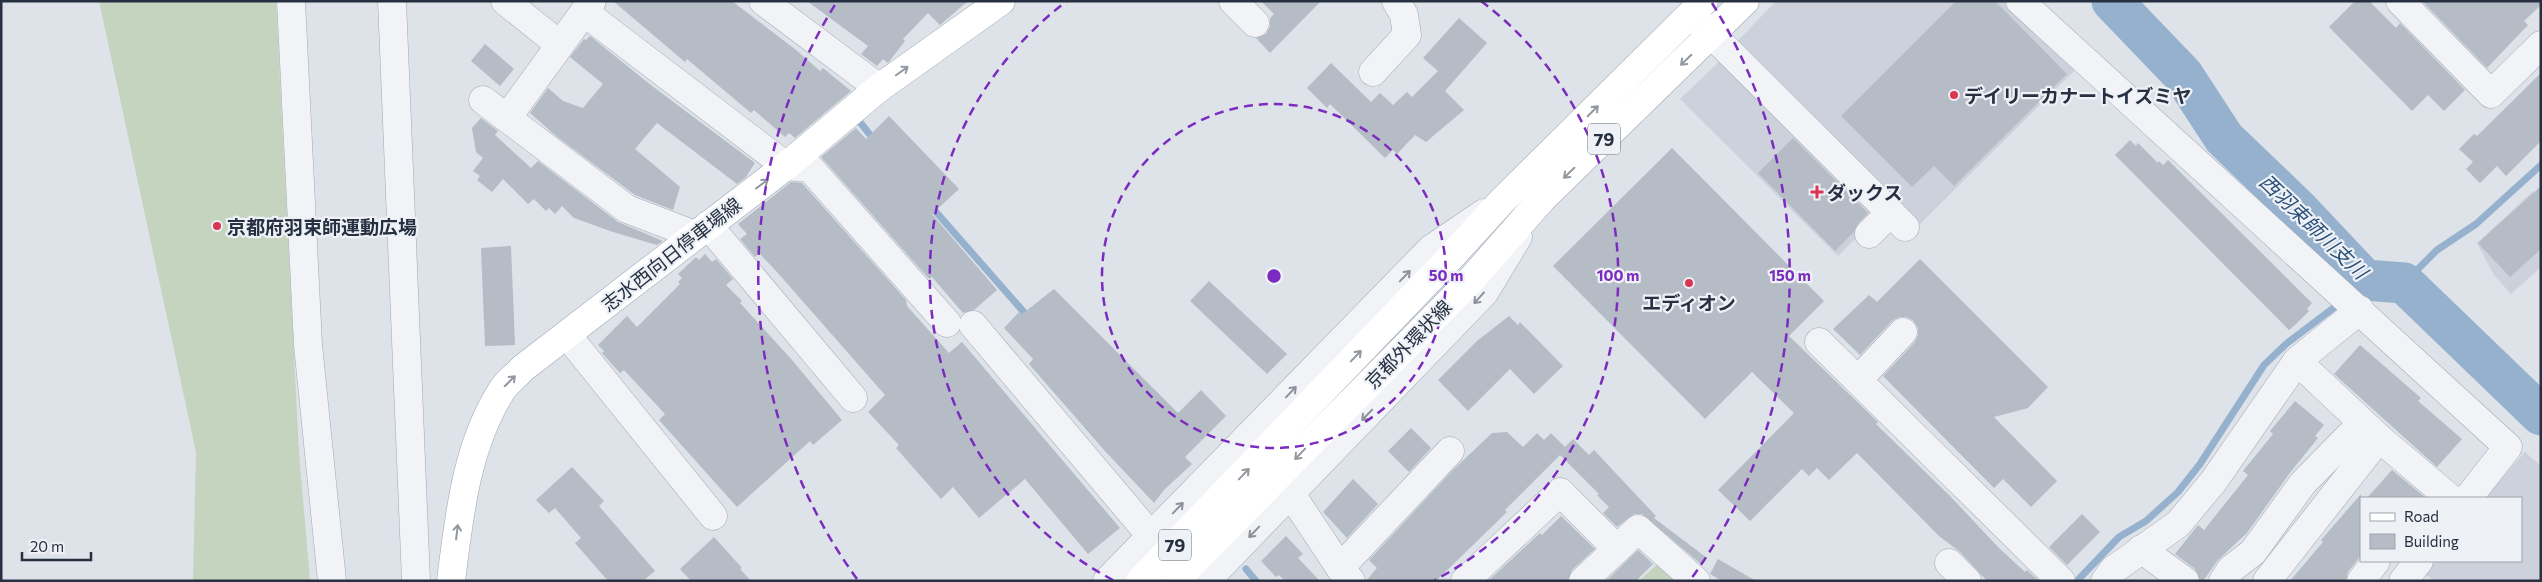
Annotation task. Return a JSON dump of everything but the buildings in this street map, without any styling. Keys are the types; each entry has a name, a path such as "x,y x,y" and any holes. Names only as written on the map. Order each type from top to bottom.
{"main road":[{"name":"京都外環状線","path":"1140,581 1219,518 1469,282 1543,198 1745,1"},
{"name":"志水西向日停車場線","path":"451,581 461,504 482,428 503,389 524,368 786,166 878,88 996,3"},
{"name":"京都外環状線","path":"1175,581 1219,518 1502,201 1698,8"}],"street":[{"path":"291,1 308,345 332,581"},
{"path":"392,1 416,581"},
{"path":"505,1 560,45"},
{"path":"763,1 878,88"},
{"path":"1233,1 1256,23"},
{"path":"1373,72 1407,35 1404,16 1396,1"},
{"path":"2020,1 2352,302 2508,447 2469,497"},
{"path":"2400,1 2491,94 2541,45"},
{"path":"507,118 588,7 786,166 810,168 960,324 1151,536"},
{"path":"1698,8 1712,35 1898,220 1869,234"},
{"path":"483,100 627,209 701,230 853,398"},
{"path":"1206,581 1484,293 1543,198"},
{"path":"1107,581 1431,249 1502,201"},
{"path":"2105,581 2113,570 2178,524 2213,482 2297,361 2352,302"},
{"path":"1858,380 1903,332"},
{"path":"567,335 713,516"},
{"path":"1819,342 2062,581"},
{"path":"2297,361 2371,430 2449,497"},
{"path":"2224,581 2231,569 2253,552 2303,483 2371,430"},
{"path":"2267,581 2371,430"},
{"path":"1291,494 1346,574 1450,451"},
{"path":"1465,581 1560,492 1617,550"},
{"path":"1583,581 1638,529 1696,581"},
{"path":"2141,549 2185,581"},
{"path":"2361,581 2375,562"},
{"path":"2403,581 2418,562"}],"shaded area":[{"path":"1776,1 2004,1 2076,69 1915,229 1732,47"},
{"path":"1723,58 1879,215 1838,256 1680,99"},
{"path":"2533,191 2541,199 2541,267 2511,294 2494,275 2477,243"},
{"path":"2525,452 2541,466 2541,581 2434,581 2425,574 2434,562 2522,562 2522,497 2486,497"}],"green space":[{"name":"京都府羽束師運動広場","path":"99,1 276,1 299,453 310,581 193,581 196,452"},
{"path":"1661,561 1688,581 1639,581"}],"waterway":[{"name":"西羽束師川支川","path":"2112,1 2183,75 2224,138 2299,210 2365,280 2404,283 2541,415"},
{"path":"859,121 875,141"},
{"path":"2404,283 2437,250 2476,224 2541,165"},
{"path":"929,204 1029,318"},
{"path":"2351,295 2365,280"},
{"path":"2077,581 2119,537 2146,521 2178,492 2200,464 2264,365 2286,344 2340,303"},
{"path":"1246,569 1256,581"}],"place":[{"name":"デイリーカナートイズミヤ","path":"1954,95"},
{"name":"ダックス","path":"1817,192"},
{"name":"京都府羽束師運動広場","path":"217,226"},
{"name":"エディオン","path":"1689,283"}]}
